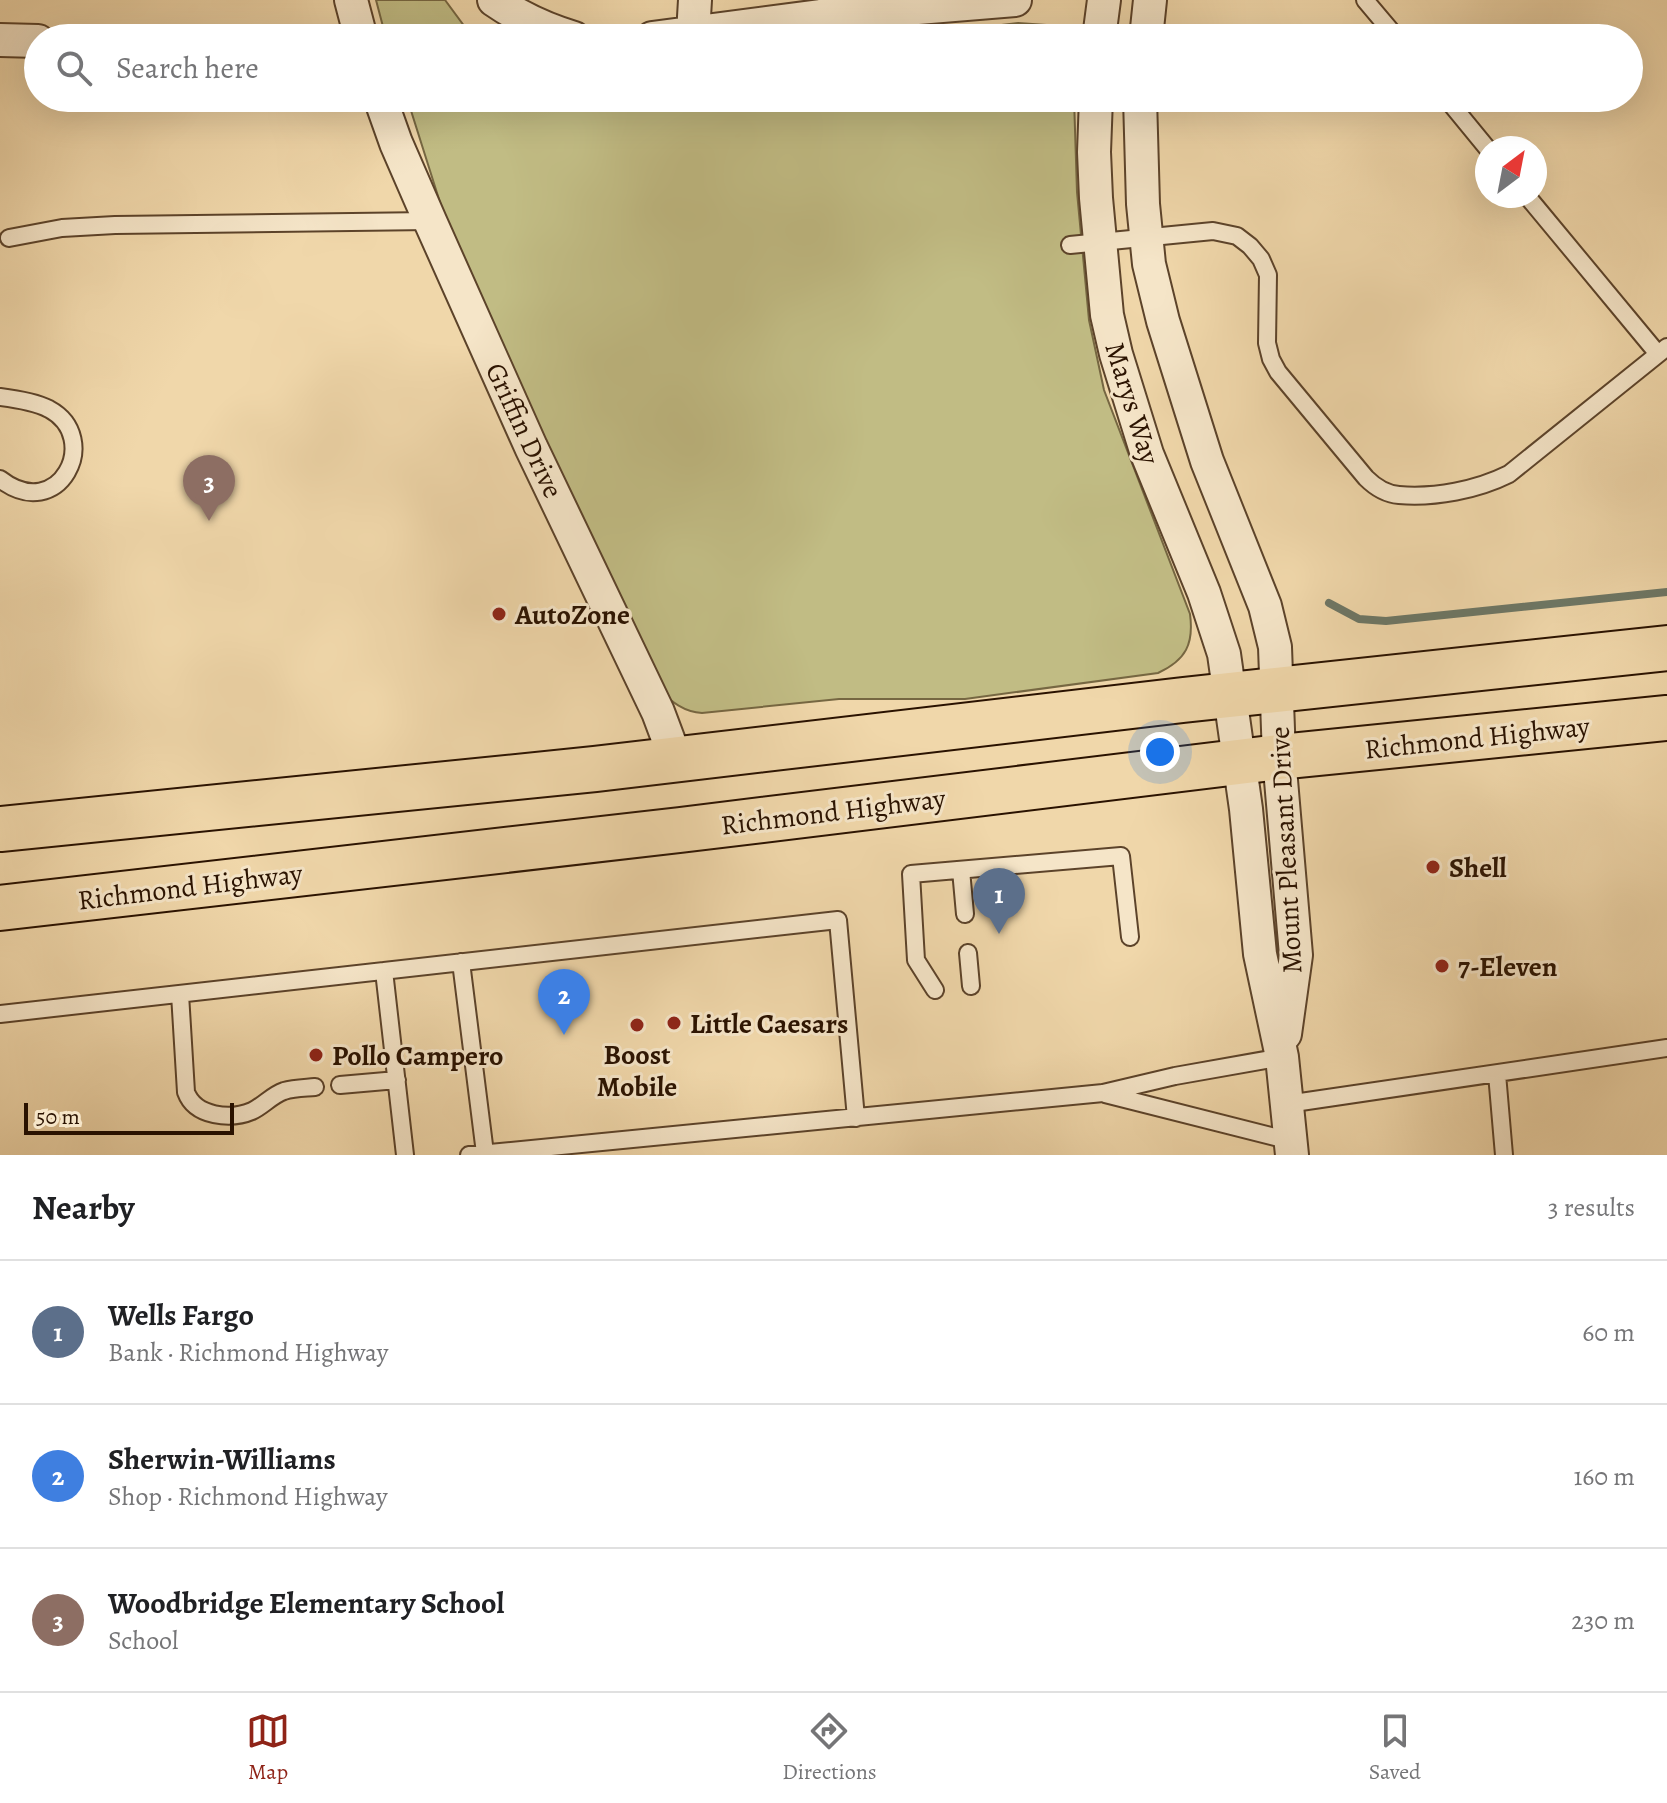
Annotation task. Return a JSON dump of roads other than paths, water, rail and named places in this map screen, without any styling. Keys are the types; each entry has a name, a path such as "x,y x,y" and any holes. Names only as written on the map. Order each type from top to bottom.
{"main road":[{"path":"0,829 676,760 1667,648"},
{"name":"Richmond Highway","path":"0,908 1259,760 1667,718"}],"street":[{"path":"351,0 357,24"},
{"path":"494,0 533,24"},
{"path":"694,24 695,0"},
{"path":"764,24 820,16 1015,0"},
{"path":"1101,24 1104,0"},
{"path":"1147,24 1150,0"},
{"path":"0,40 24,41"},
{"name":"Griffin Drive","path":"385,112 531,447 658,712 676,760"},
{"name":"Marys Way","path":"1095,112 1085,243 1147,454 1204,593 1224,654 1232,696"},
{"name":"Marys Way","path":"1140,112 1149,264 1175,361 1207,461 1265,606 1275,647 1278,691"},
{"name":"Mount Pleasant Drive","path":"1259,760 1278,691"},
{"name":"Mount Pleasant Drive","path":"1232,696 1259,760 1296,955 1282,1057 1292,1148"}],"lane":[{"path":"1365,0 1385,24"},
{"path":"1457,112 1477,136"},
{"path":"1085,243 1213,231 1237,236 1261,259 1268,275 1267,343 1278,372 1366,478 1378,489 1397,495 1456,491 1509,474 1662,351 1537,208"},
{"path":"9,238 62,228 115,225 430,221"},
{"path":"0,397 50,410 71,431 75,448 67,472 50,489 41,493 21,491 0,479"},
{"path":"935,990 916,960 911,874 1121,856 1130,937"},
{"path":"961,870 965,914"},
{"path":"0,1014 838,920 856,1118"},
{"path":"968,953 971,986"},
{"path":"461,962 477,1154 1103,1093 1175,1076 1282,1057"},
{"path":"384,971 405,1155"},
{"path":"180,994 186,1092 188,1099 206,1113 235,1115 249,1112 284,1091 315,1087"},
{"path":"1287,1104 1667,1048"},
{"path":"1497,1074 1504,1155"},
{"path":"340,1085 397,1080"},
{"path":"1103,1093 1292,1148"}],"waterway":[{"path":"1329,603 1359,619 1386,621 1667,592"}],"place":[{"name":"Woodbridge Elementary School","path":"209,521"},
{"name":"AutoZone","path":"499,614"},
{"name":"Shell","path":"1433,867"},
{"name":"Wells Fargo","path":"999,934"},
{"name":"7-Eleven","path":"1442,966"},
{"name":"Little Caesars","path":"674,1023"},
{"name":"Boost Mobile","path":"637,1025"},
{"name":"Sherwin-Williams","path":"564,1035"},
{"name":"Pollo Campero","path":"316,1055"}]}
